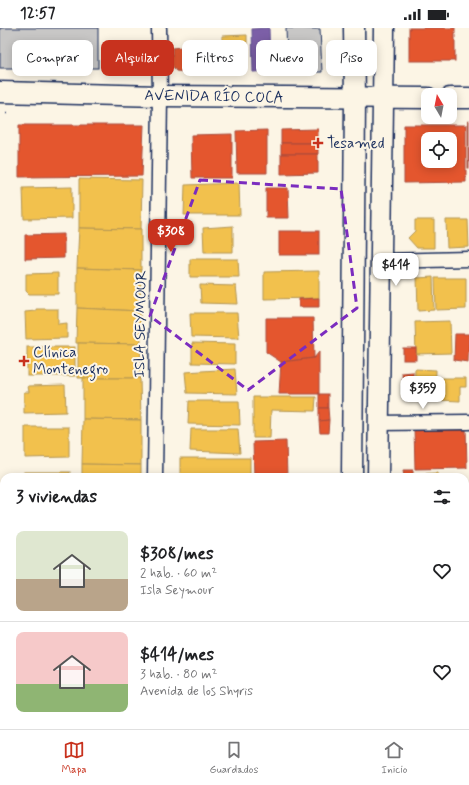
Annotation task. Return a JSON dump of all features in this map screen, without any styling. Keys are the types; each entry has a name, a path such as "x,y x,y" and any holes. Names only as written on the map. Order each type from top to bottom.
{"main road":[{"path":"352,473 355,98 354,28"},
{"path":"378,473 384,28"},
{"name":"AVENIDA RÍO COCA","path":"0,92 160,96 421,98"},
{"path":"457,98 469,98"}],"street":[{"name":"ISLA SEYMOUR","path":"155,473 160,96 159,28"},
{"path":"380,261 469,259"},
{"path":"378,423 469,422"}],"highlighted area":[{"path":"200,180 341,189 357,308 248,390 150,316"}],"building: Viviendas":[{"path":"247,35 247,40 222,40 222,36"},
{"path":"79,179 142,180 141,229 79,228"},
{"path":"239,183 240,215 184,215 185,185"},
{"path":"72,187 72,218 24,219 23,188"},
{"path":"415,220 434,220 434,248 417,248 408,238 415,231"},
{"path":"446,220 468,220 469,247 447,248"},
{"path":"233,226 233,252 204,252 203,228"},
{"path":"79,228 141,229 141,270 77,268"},
{"path":"190,259 238,259 239,277 190,277"},
{"path":"77,268 141,270 140,311 77,308"},
{"path":"319,271 319,298 264,299 264,272"},
{"path":"58,273 58,294 29,294 26,291 26,274"},
{"path":"433,277 434,310 418,311 417,278"},
{"path":"435,278 466,278 466,309 436,310"},
{"path":"200,285 236,286 238,304 201,303"},
{"path":"77,308 140,311 141,344 76,343"},
{"path":"36,309 58,309 58,324 67,323 67,338 26,339 25,312 36,311"},
{"path":"190,313 237,313 239,338 191,337"},
{"path":"450,321 451,353 416,354 415,322"},
{"path":"78,343 141,344 140,378 78,378"},
{"path":"192,343 235,344 235,364 192,363"},
{"path":"27,347 75,347 75,376 27,376"},
{"path":"235,369 237,394 187,393 185,372"},
{"path":"415,369 436,370 435,401 414,400"},
{"path":"83,378 140,378 141,420 83,419"},
{"path":"438,378 466,378 466,387 460,387 460,401 437,400"},
{"path":"65,385 66,412 24,413 24,392 29,392 28,386"},
{"path":"253,397 316,397 315,411 271,410 270,438 253,438"},
{"path":"189,401 239,401 240,425 188,424"},
{"path":"83,419 141,420 141,465 82,464"},
{"path":"25,427 69,427 69,457 25,458"},
{"path":"191,429 238,429 240,453 190,451"},
{"path":"180,458 250,458 250,473 180,473"},
{"path":"82,464 141,465 141,473 82,473"},
{"path":"24,472 70,472 70,473"}],"building: Comercios":[{"path":"409,28 455,28 455,61 409,61"},
{"path":"182,47 182,72 176,71 174,68 174,48"},
{"path":"469,121 469,168 468,168"},
{"path":"19,125 144,125 142,176 19,177"},
{"path":"404,125 466,125 466,182 404,183"},
{"path":"318,129 318,143 281,143 281,130"},
{"path":"267,130 267,173 237,173 236,131"},
{"path":"232,134 232,178 192,178 191,135"},
{"path":"281,143 318,143 318,154 281,154"},
{"path":"281,154 318,154 318,173 281,174"},
{"path":"266,188 288,188 289,218 266,218"},
{"path":"279,231 319,231 319,255 279,255"},
{"path":"64,234 64,258 25,259 25,235"},
{"path":"319,298 319,307 299,307 299,299"},
{"path":"266,318 313,318 314,358 281,362 266,352"},
{"path":"455,334 469,334 468,362 454,360"},
{"path":"403,348 416,348 416,360 403,360"},
{"path":"319,352 319,394 279,394 281,362 314,358"},
{"path":"413,372 413,386 403,386 402,373"},
{"path":"319,394 328,394 328,408 319,408"},
{"path":"319,408 328,408 329,420 319,421"},
{"path":"329,420 328,433 320,433 319,421"},
{"path":"466,427 467,468 415,469 414,428"},
{"path":"286,441 287,473 254,473 253,442"},
{"path":"403,470 413,470 413,473 403,473"}],"building: Oficinas":[{"path":"269,28 269,40 256,40 256,72 253,72 252,29"}],"building: Otros":[{"path":"0,28 98,28 98,68 93,68 93,40 12,40 12,68 0,68"},
{"path":"286,28 320,29 322,72 318,72 318,40 286,40"}],"place":[{"name":"Tesamed","path":"318,143"},
{"name":"Clínica Montenegro","path":"24,361"}]}
